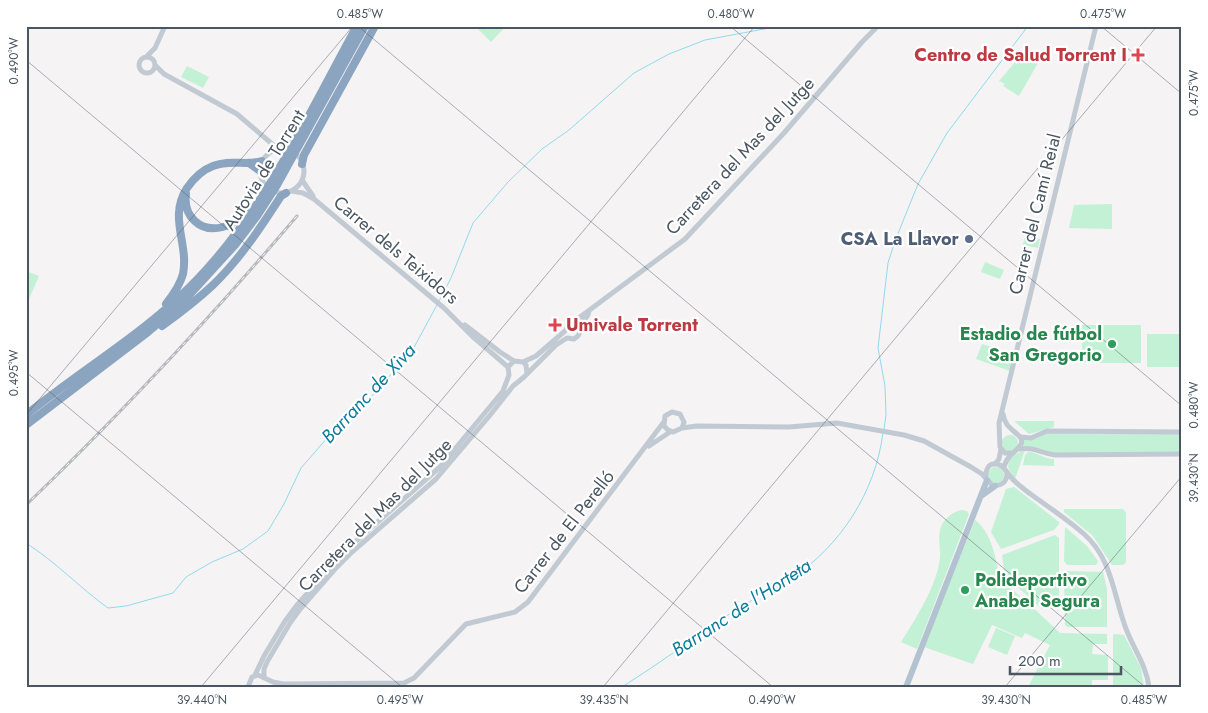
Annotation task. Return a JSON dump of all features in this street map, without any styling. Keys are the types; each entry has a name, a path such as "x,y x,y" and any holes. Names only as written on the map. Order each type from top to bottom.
{"highway":[{"name":"Autovia de Torrent","path":"26,414 144,327 177,299 203,273 253,212 297,138 357,26"},
{"name":"Autovia de Torrent","path":"26,425 148,332 181,304 235,245 257,216 276,185 365,26"},
{"path":"301,161 376,26"},
{"path":"187,189 185,200 187,211 191,219 201,226 212,228 224,227 237,221 250,209 327,81"},
{"path":"26,414 165,305 176,291 182,275 184,258 178,213 181,199 197,176 212,166 231,161 249,163 264,158"},
{"path":"249,163 260,171"},
{"path":"38,415 179,314 214,284 243,250 281,196 286,192"}],"main road":[{"path":"906,687 986,479"},
{"path":"980,497 995,486"}],"street":[{"path":"165,26 155,48 140,60 139,67 144,72 164,74 236,114 267,141 280,149 295,154 301,161 303,169 302,180 298,186 286,192 274,191 264,184 260,171 267,141"},
{"name":"Carretera del Mas del Jutge","path":"573,323 685,239 778,139 878,26"},
{"name":"Carrer del Camí Reial","path":"1001,437 999,423 1096,26"},
{"path":"152,72 155,63 155,48"},
{"path":"146,57 151,58 164,74"},
{"path":"264,158 280,149"},
{"name":"Carrer dels Teixidors","path":"302,180 314,199"},
{"name":"Carrer dels Teixidors","path":"286,192 303,193 314,199 460,322 500,352 514,360"},
{"name":"Carretera del Mas del Jutge","path":"579,327 588,311"},
{"name":"Carrer dels Teixidors","path":"460,322 472,336 508,367"},
{"path":"573,323 579,327 580,332 578,336 569,338 556,345 524,377 519,380 509,376 508,367 514,360 523,362 536,356 565,331 568,326 573,323"},
{"path":"565,331 569,338"},
{"path":"523,362 527,369 526,373"},
{"name":"Carretera del Mas del Jutge","path":"248,687 249,680 255,676 264,656 297,605 347,549 440,467 503,391 509,376"},
{"name":"Carretera del Mas del Jutge","path":"265,678 264,669 267,662 301,608 352,552 444,471 519,380"},
{"path":"1003,409 1005,423 1020,437 1031,438 1048,431 1182,432"},
{"path":"696,426 683,419 678,412 670,412 665,416 663,423 670,432 696,426 780,427 837,424 862,427 904,435 924,442 971,467 995,486 1005,481 1015,482"},
{"path":"682,428 683,419"},
{"name":"Carrer de El Perelló","path":"282,684 404,683 414,678 466,624 514,612 528,602 663,423"},
{"name":"Carrer de El Perelló","path":"643,451 670,432"},
{"path":"971,467 988,467 995,464 999,459 1001,450 999,445 1001,437 1006,432 1014,432"},
{"path":"1019,449 1021,444 1020,437"},
{"path":"1005,481 1006,461 1019,449 1030,448 1055,455 1182,454"},
{"path":"1001,450 1013,453"},
{"path":"995,464 1006,470 1015,482 1083,534 1100,553 1113,583 1124,626 1145,669 1149,687"},
{"path":"986,479 988,467"},
{"path":"255,676 282,684"},
{"path":"265,678 268,687"},
{"path":"275,687 282,684"}],"green space":[{"path":"475,26 506,26 491,42"},
{"path":"1028,47 1042,56 1019,96 1003,86 1005,84 999,81"},
{"path":"187,66 209,77 203,88 181,77"},
{"path":"1112,204 1112,229 1069,228 1074,205"},
{"path":"1025,235 1040,239 1038,248 1023,245"},
{"path":"985,262 1004,270 1000,279 981,272"},
{"path":"26,271 39,276 26,306"},
{"name":"Estadio de fútbol San Gregorio","path":"1082,325 1141,325 1141,363 1082,363"},
{"path":"1147,334 1182,334 1182,367 1147,367"},
{"path":"982,344 1016,355 1013,372 976,359"},
{"path":"1014,421 1054,421 1054,427 1029,434"},
{"path":"1048,433 1182,434 1182,453 1052,453 1023,446 1023,440 1035,439"},
{"path":"1010,435 1016,437 1018,443 1016,449 1010,451 1004,449 1002,443 1004,437"},
{"path":"1025,450 1015,479 1009,469 1009,461 1015,455"},
{"path":"1028,452 1054,459 1054,466 1023,465 1025,455"},
{"path":"993,467 999,467 1004,472 1002,481 993,483 988,478 988,472"},
{"path":"1014,487 1059,522 1059,524 1054,530 1001,549 991,532 1006,489"},
{"path":"1064,509 1123,509 1126,513 1126,562 1123,565 1112,565 1093,536 1064,512"},
{"path":"961,510 967,511 969,514 917,649 901,642 925,601 935,579 940,557 939,535 942,524 949,516"},
{"path":"975,520 981,525 989,538 997,563 999,578 1060,633 1107,634 1107,644 1093,644 1092,654 1108,655 1108,680 1092,680 1092,687 1028,687 1050,645 1025,633 1022,638 992,625 973,664 924,647"},
{"path":"1065,527 1087,546 1098,561 1096,565 1067,565 1064,561"},
{"path":"1055,535 1059,538 1059,602 1050,603 1042,609 1005,576 1002,555"},
{"path":"1066,571 1103,572 1107,589 1107,627 1067,627 1065,625 1064,573"},
{"path":"996,628 1015,636 1007,655 988,647"},
{"path":"1113,635 1124,635 1141,668 1144,687 1113,687"}],"waterway":[{"name":"Barranc de Xiva","path":"439,301 451,278 473,223 508,182 542,149 569,130 634,73 669,54 705,40 780,26"},
{"name":"Barranc de l'Horteta","path":"884,429 886,415 885,386 878,348 888,263 895,241 918,184 947,133 1028,26"},
{"name":"Barranc de Xiva","path":"26,543 48,558 108,608 126,606 173,593 186,577 212,562 243,549 268,531 284,504 301,468 334,430 369,399 412,351 437,305"},
{"name":"Barranc de l'Horteta","path":"622,687 730,614 791,579 825,550 840,534 864,497 879,455 883,433"}],"railway":[{"path":"26,505 165,364 297,216"}],"place":[{"name":"Centro de Salud Torrent I","path":"1138,55"},
{"name":"CSA La Llavor","path":"969,239"},
{"name":"Umivale Torrent","path":"555,325"},
{"name":"Estadio de fútbol San Gregorio","path":"1112,344"},
{"name":"Polideportivo Anabel Segura","path":"965,590"}]}
